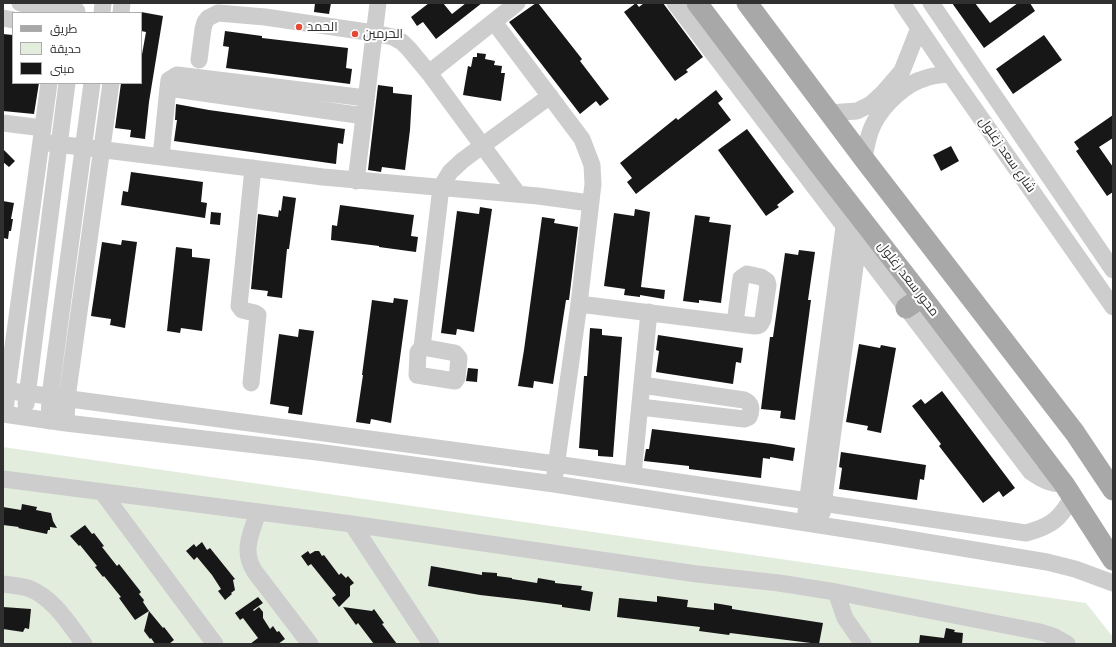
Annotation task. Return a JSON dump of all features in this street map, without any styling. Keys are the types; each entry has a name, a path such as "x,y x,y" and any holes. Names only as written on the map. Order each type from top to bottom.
{"main road":[{"name":"محور سعد زغلول","path":"697,3 814,173 914,303 1069,490 1113,560"},
{"path":"747,3 829,113 1074,433 1113,490"}],"street":[{"path":"20,3 77,9"},
{"path":"356,181 378,3"},
{"path":"429,73 517,3"},
{"path":"675,3 814,173 844,227 858,244 914,303"},
{"name":"شارع سعد زغلول","path":"902,3 1113,307"},
{"name":"شارع سعد زغلول","path":"931,3 1113,270"},
{"path":"199,60 205,22 208,18 218,13 265,17 374,33 393,38 402,42 429,73 518,194"},
{"path":"494,22 582,139 592,165 593,184 579,304 554,484"},
{"path":"829,113 857,111 871,104 883,93 902,71 918,28"},
{"path":"864,159 874,122 893,98 908,86 924,78 950,74"},
{"path":"161,157 168,88 170,80 177,75 366,98"},
{"path":"49,84 5,390 4,414 49,421 317,452 554,484 1047,562 1075,569 1113,583"},
{"path":"25,417 26,393 67,84"},
{"path":"49,421 50,396 92,84"},
{"path":"66,423 67,398 111,84"},
{"path":"168,88 364,116"},
{"path":"422,347 441,187 456,166 550,96"},
{"path":"3,123 42,135 59,144 356,181 518,194 590,203"},
{"path":"251,383 258,315 242,310 239,306 253,168"},
{"path":"816,502 844,227"},
{"path":"812,524 858,244"},
{"path":"579,304 735,323"},
{"path":"633,475 649,312"},
{"path":"640,406 746,419 750,414 751,406 750,403 744,400 642,385"},
{"path":"5,390 556,464 1026,533 1039,529 1053,522 1064,512 1069,490"},
{"path":"699,414 702,394"},
{"path":"3,479 352,524 697,574 779,583 836,592 1040,632 1052,636 1067,644"},
{"path":"102,492 215,644"},
{"path":"258,512 248,545 248,559 255,572 310,644"},
{"path":"352,524 431,644"},
{"path":"1026,533 1028,559"},
{"path":"3,584 28,588 46,599 61,614 84,644"},
{"path":"836,592 845,618 863,644"}],"green space":[{"path":"3,447 1086,603 1113,637 1113,644 3,644"}],"building":[{"path":"315,3 331,3 329,14 314,12"},
{"path":"429,3 443,3 452,14 466,3 482,3 436,39 423,22 417,26 411,17"},
{"path":"538,3 582,59 580,61 609,99 600,106 596,101 580,114 509,22"},
{"path":"636,3 639,7 644,3 663,3 703,57 686,70 688,72 675,81 624,12"},
{"path":"952,3 975,3 990,23 1018,3 1030,3 1035,11 984,48"},
{"path":"142,12 163,16 149,102 145,139 130,137 131,130 115,128 121,84 142,84 142,54 146,32 142,31"},
{"path":"225,31 262,36 262,38 348,48 346,68 352,69 350,84 226,68 229,47 223,46"},
{"path":"3,34 12,35 12,84 39,84 34,114 3,111"},
{"path":"1044,35 1062,60 1013,94 996,69"},
{"path":"477,53 486,54 485,59 495,61 494,65 502,66 501,73 505,73 501,101 463,95 468,66 471,67 473,57 477,57"},
{"path":"378,85 393,87 393,93 412,95 410,130 405,170 382,167 381,172 368,170"},
{"path":"716,90 723,99 718,103 731,120 636,194 627,182 632,178 620,163 676,118 678,120"},
{"path":"176,104 345,129 343,144 338,143 336,164 174,141 177,120 175,120"},
{"path":"1113,115 1113,138 1099,147 1113,167 1113,192 1107,196 1076,151 1079,149 1074,142"},
{"path":"747,129 794,192 777,205 779,207 766,216 718,150"},
{"path":"951,146 959,161 941,171 933,155"},
{"path":"3,149 15,161 9,167 3,162"},
{"path":"131,172 203,182 201,202 207,203 205,218 121,205 123,191 128,192"},
{"path":"283,196 296,198 289,249 287,249 282,298 267,296 268,291 251,289 258,214 278,217 279,210 281,211"},
{"path":"3,201 14,203 11,219 13,219 11,231 9,231 8,239 3,238"},
{"path":"340,205 414,215 411,236 418,237 416,252 331,240 332,225 337,226"},
{"path":"480,207 492,209 474,332 457,329 456,335 441,333 457,211 479,214"},
{"path":"635,209 650,212 641,287 665,290 664,299 640,295 640,297 624,295 625,289 604,286 614,213 634,216"},
{"path":"211,212 221,213 220,225 210,224"},
{"path":"695,215 710,217 709,222 731,225 721,303 699,300 699,303 683,301"},
{"path":"542,217 555,219 554,223 578,227 569,300 566,300 553,384 534,381 533,388 518,386"},
{"path":"122,240 137,242 125,328 110,325 111,319 91,316 102,242 121,245"},
{"path":"176,247 192,249 192,257 210,259 202,331 181,328 180,333 167,331"},
{"path":"799,250 815,252 808,300 811,300 795,420 780,418 781,411 761,409 770,337 773,337 785,253 798,255"},
{"path":"394,298 408,300 391,423 371,419 370,424 356,422 372,300 393,303"},
{"path":"590,328 602,329 602,335 622,337 613,457 598,456 598,450 579,448 584,376 587,376"},
{"path":"299,329 314,331 302,415 288,413 289,407 270,404 279,334 298,337"},
{"path":"658,335 743,348 741,363 736,362 733,384 656,372 659,351 656,350"},
{"path":"859,344 880,348 881,345 896,348 881,433 867,430 868,426 846,422"},
{"path":"468,368 478,369 477,382 466,381"},
{"path":"942,391 1015,488 1003,497 999,491 983,503 939,446 941,444 912,406 921,399 925,404"},
{"path":"652,429 795,448 793,461 770,457 770,459 763,458 761,478 689,469 689,466 644,461 646,449 649,449"},
{"path":"841,452 926,465 924,480 920,479 917,500 839,489 842,468 839,467"},
{"path":"22,504 37,507 36,510 51,513 57,528 50,527 47,534 18,528 19,527 3,525 3,507 21,510"},
{"path":"85,525 92,534 94,533 104,546 102,547 117,566 119,564 141,592 139,594 144,600 143,602 149,611 135,620 119,598 121,597 95,567 97,566 80,545 79,546 70,536"},
{"path":"202,542 207,550 210,548 235,579 233,580 235,590 225,600 218,591 221,589 212,575 197,557 194,560 186,551 194,544 196,547"},
{"path":"308,551 310,554 315,551 319,551 322,556 324,555 339,575 341,573 346,578 348,576 354,583 350,586 350,596 339,607 332,598 336,595 311,564 308,566 301,556"},
{"path":"431,566 482,575 482,572 497,573 497,576 537,583 538,578 555,581 555,583 582,586 581,590 593,592 590,611 562,607 562,605 480,595 428,586"},
{"path":"657,596 688,600 687,607 714,610 714,603 732,606 732,609 823,623 819,644 730,633 729,635 699,631 700,627 617,617 619,598 657,602"},
{"path":"258,597 263,603 253,610 254,611 259,607 263,612 263,618 270,629 273,626 285,639 278,644 250,644 258,638 243,618 240,620 235,613"},
{"path":"3,607 31,609 29,629 25,628 23,632 3,629"},
{"path":"343,607 372,611 374,609 384,623 382,624 397,644 374,644 358,623 356,625"},
{"path":"149,611 174,640 169,644 155,644 144,631"},
{"path":"946,628 955,630 954,632 963,633 962,644 919,644 920,635 944,638"}],"place":[{"name":"الحمد","path":"299,27"},
{"name":"الحرمين","path":"355,34"}]}
